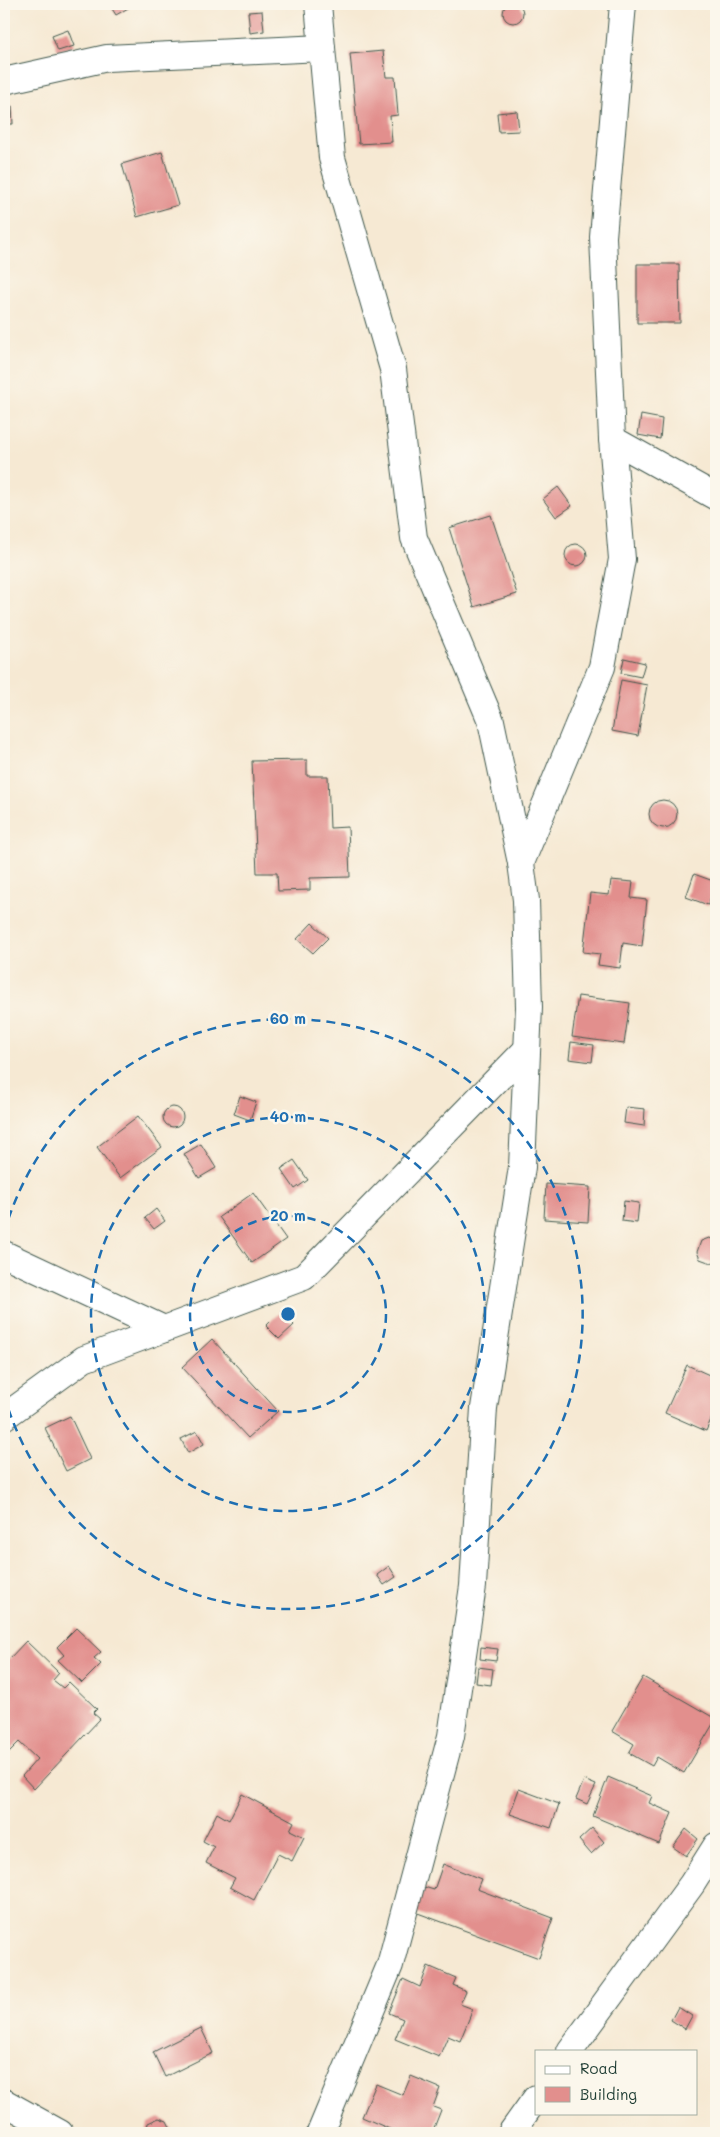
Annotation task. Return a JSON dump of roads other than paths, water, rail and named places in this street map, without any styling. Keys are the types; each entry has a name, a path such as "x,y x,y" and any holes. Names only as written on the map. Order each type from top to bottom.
{"street":[{"path":"318,4 332,158 393,369 414,538 491,721 521,863 526,910 529,1007 522,1167 484,1408 473,1586 451,1736 390,1965 320,2133"},
{"path":"521,863 602,667 622,559 612,439 603,237 623,4"},
{"path":"4,81 107,58 322,48"},
{"path":"612,439 716,497"},
{"path":"4,1417 84,1359 304,1277 527,1048"},
{"path":"4,1254 164,1329"},
{"path":"571,2050 692,1884 716,1846"},
{"path":"511,2133 535,2099"},
{"path":"4,2102 60,2133"}]}
